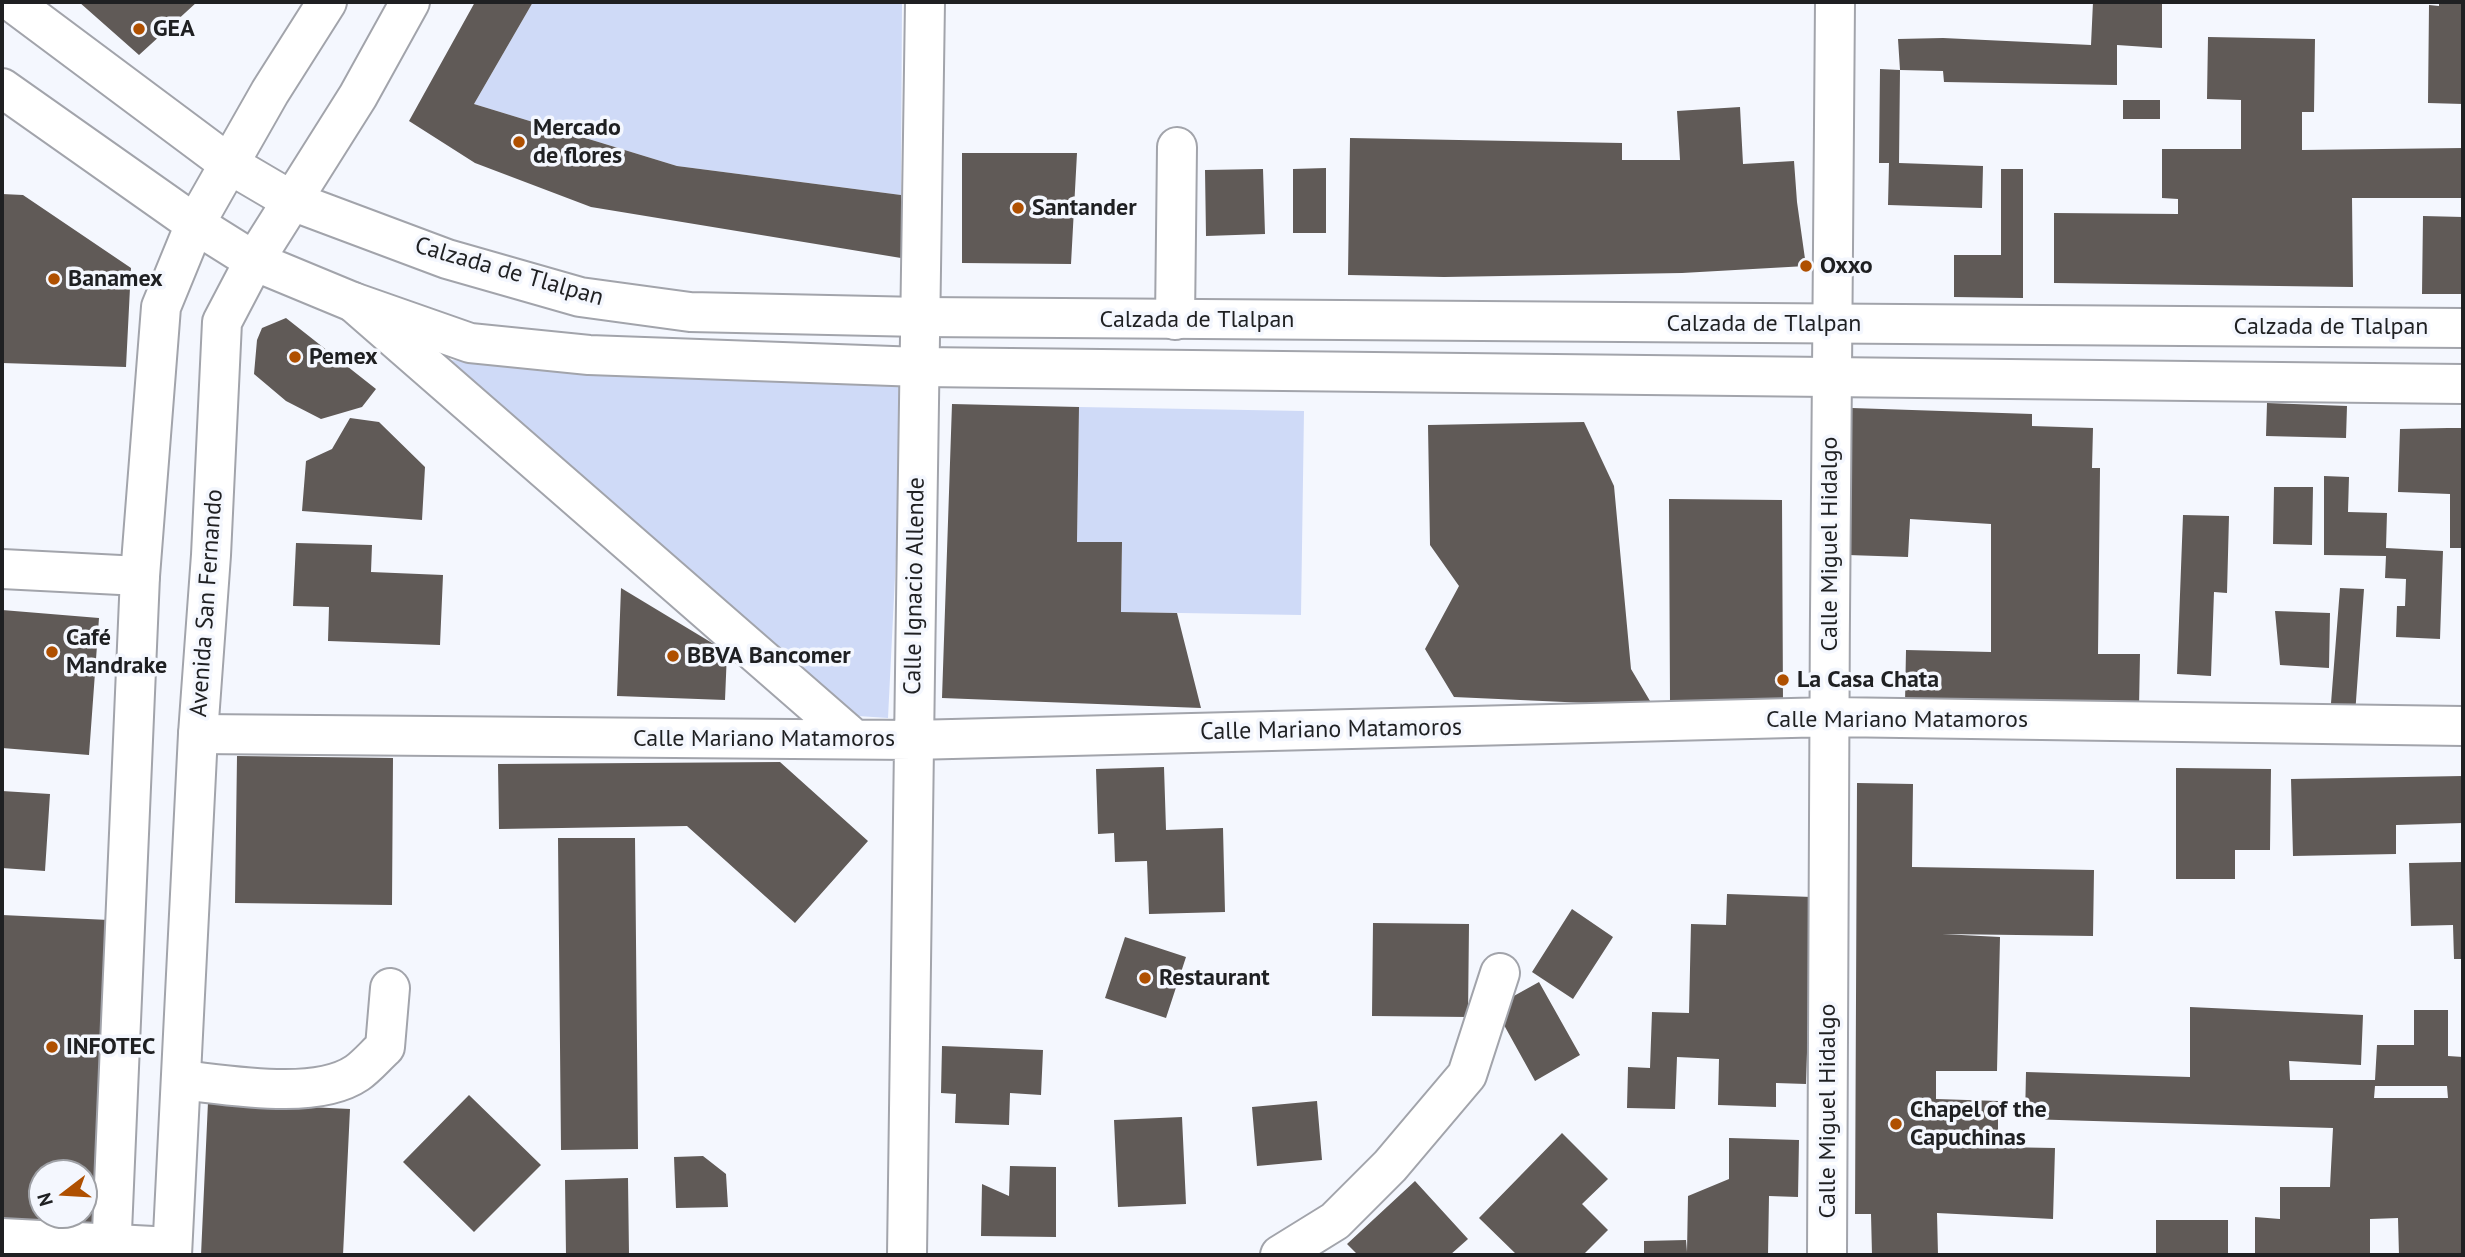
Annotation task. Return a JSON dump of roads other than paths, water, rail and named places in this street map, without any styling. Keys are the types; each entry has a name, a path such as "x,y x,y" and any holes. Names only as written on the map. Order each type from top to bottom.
{"main road":[{"name":"Calzada de Tlalpan","path":"12,2 229,164 292,201 447,259 580,297 690,312 1175,320 2463,328"},
{"path":"112,1250 141,576 161,307 195,224 270,92 327,2"},
{"name":"Avenida San Fernando","path":"172,1251 222,322 254,261 358,96 410,2"},
{"name":"Calle Ignacio Allende","path":"907,1255 912,740 925,2"},
{"name":"Calle Miguel Hidalgo","path":"1827,1255 1831,718 1829,375 1835,2"},
{"name":"Calzada de Tlalpan","path":"2,88 195,224 254,261 353,302 470,343 589,355 920,366 2463,384"},
{"path":"1175,320 1177,147"},
{"path":"353,302 854,739"},
{"path":"2,569 141,576"},
{"name":"Calle Mariano Matamoros","path":"198,734 912,740 1831,718 2463,726"},
{"path":"1280,1255 1335,1221 1390,1166 1467,1075 1500,973"},
{"path":"181,1080 286,1090 323,1086 356,1074 385,1047 390,988"},
{"path":"2,1238 112,1250 172,1251"}],"place":[{"name":"GEA","path":"139,29"},
{"name":"Mercado de flores","path":"519,142"},
{"name":"Santander","path":"1018,208"},
{"name":"Oxxo","path":"1806,266"},
{"name":"Banamex","path":"54,279"},
{"name":"Pemex","path":"295,357"},
{"name":"Café Mandrake","path":"52,652"},
{"name":"BBVA Bancomer","path":"673,656"},
{"name":"La Casa Chata","path":"1783,680"},
{"name":"Restaurant","path":"1145,978"},
{"name":"INFOTEC","path":"52,1047"},
{"name":"Chapel of the Capuchinas","path":"1896,1124"}]}
